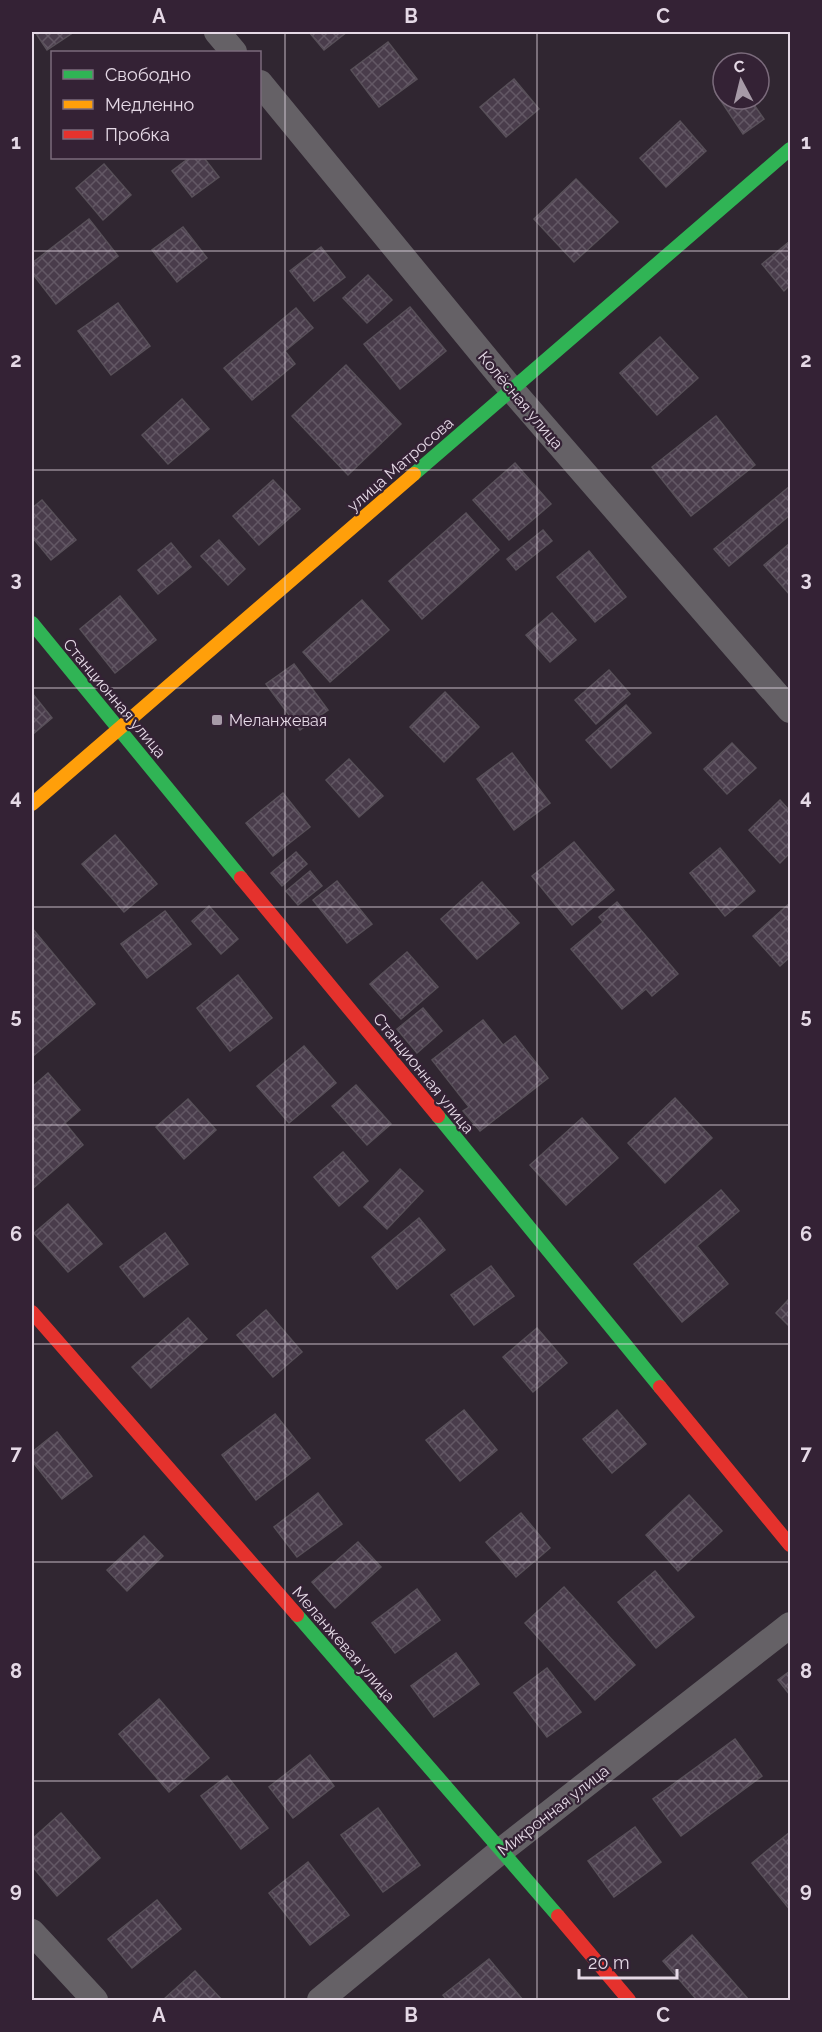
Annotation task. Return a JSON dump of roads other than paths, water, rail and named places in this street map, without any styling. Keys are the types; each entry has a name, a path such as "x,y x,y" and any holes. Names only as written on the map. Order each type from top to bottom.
{"street":[{"path":"217,32 233,51"},
{"name":"Колёсная улица","path":"261,84 512,390 790,710"},
{"name":"улица Матросова","path":"32,804 790,150"},
{"name":"Станционная улица","path":"32,623 790,1545"},
{"name":"Меланжевая улица","path":"32,1312 502,1850 629,2001"},
{"name":"Микронная улица","path":"320,2001 502,1850 790,1625"},
{"path":"32,1932 95,2001"}],"place":[{"name":"Меланжевая","path":"217,720"}]}
